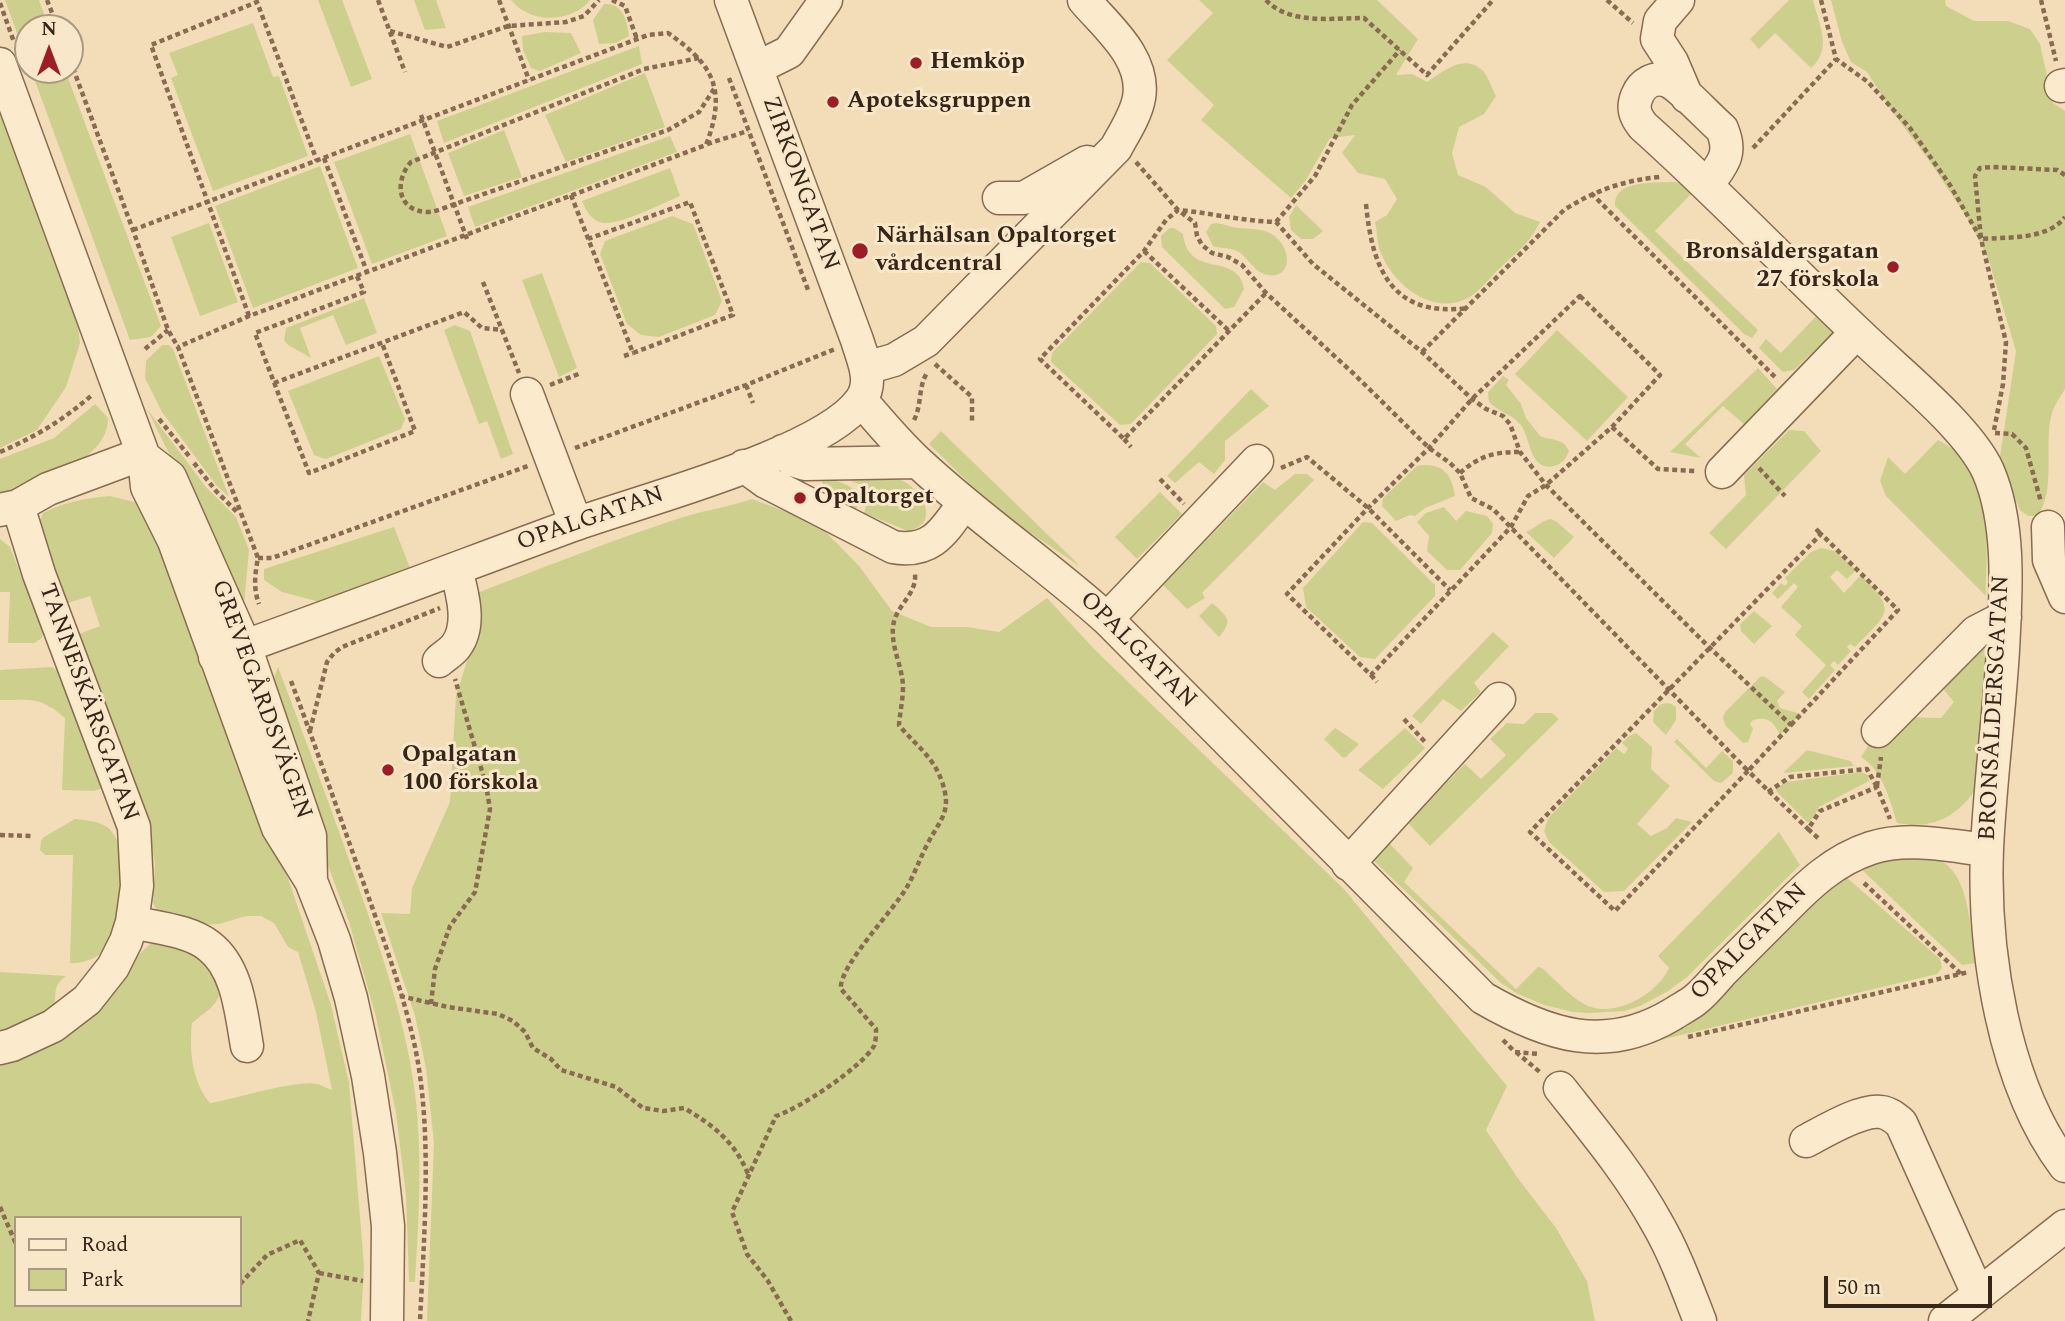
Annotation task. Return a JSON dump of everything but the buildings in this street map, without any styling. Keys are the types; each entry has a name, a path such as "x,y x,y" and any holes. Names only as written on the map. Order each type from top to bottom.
{"street":[{"name":"ZIRKONGATAN","path":"731,0 742,69 866,368"},
{"path":"742,69 789,52 826,0"},
{"path":"861,400 867,388 866,368 894,360 926,341 1098,167 1127,149 1139,98 1139,72 1129,51 1083,0"},
{"path":"1678,0 1660,21 1657,39 1672,62 1687,97"},
{"name":"GREVEGÅRDSVÄGEN","path":"0,64 143,455 147,487 174,541 278,828 311,881 334,940 348,986 368,1076 380,1153 388,1226 387,1321"},
{"name":"BRONSÅLDERSGATAN","path":"1699,176 1727,157 1722,129 1669,82 1656,79 1645,83 1637,93 1634,104 1635,115 1643,126 1699,176 1957,428 1986,468 1995,492 2002,525 2005,617 1987,850 1988,916 2004,1031 2019,1078 2035,1115 2065,1167"},
{"path":"999,198 1024,198 1065,176 1127,149"},
{"path":"1732,461 1857,332"},
{"path":"527,394 576,524"},
{"name":"OPALGATAN","path":"215,657 783,451 820,434 847,416 861,400 917,462 964,503 1071,586 1107,619 1483,998 1538,1026 1563,1034 1612,1037 1655,1024 1695,1000 1815,878 1847,858 1873,848 1900,843 1987,850"},
{"path":"783,451 792,460 805,464 917,462"},
{"path":"9,508 48,489 143,455"},
{"name":"GREVEGÅRDSVÄGEN","path":"143,455 170,477 245,646 310,836 311,881"},
{"path":"1107,619 1257,461"},
{"path":"744,466 766,482 893,547 908,550 924,546 936,539 964,503"},
{"name":"TANNESKÄRSGATAN","path":"0,1048 53,1026 87,1000 113,967 126,941 132,922 137,886 134,827 39,574 9,508"},
{"path":"2048,527 2049,560 2065,597"},
{"path":"439,661 456,646 464,630 464,599 456,569"},
{"path":"1878,731 1976,632 2005,617"},
{"path":"1349,864 1499,699"},
{"path":"132,922 192,937 218,954 230,973 237,992 247,1046"},
{"path":"1560,1088 1632,1181 1657,1222 1677,1261 1700,1321"},
{"path":"1806,1141 1866,1112 1891,1115 1901,1123 1978,1294"},
{"path":"1945,1321 2065,1226"}],"path":[{"path":"378,0 405,72"},
{"path":"499,0 529,80"},
{"path":"390,31 447,47 508,26 566,22 584,16 599,0"},
{"path":"612,0 625,6 638,40"},
{"path":"1266,0 1275,10 1302,17 1364,18 1427,75 1493,0"},
{"path":"1821,0 1836,59 1868,82 1910,128 1950,185 1981,239"},
{"path":"2041,0 2063,86"},
{"path":"249,316 151,45 260,1 317,160"},
{"path":"133,230 422,118 648,35 668,33 700,58 715,86 714,123 706,145"},
{"path":"1276,222 1315,176 1352,105 1400,50"},
{"path":"700,58 644,69 411,162 402,172 402,195 408,206 430,212 668,130 699,112 715,86"},
{"path":"1747,155 1836,59"},
{"path":"742,69 748,131 810,294"},
{"path":"79,84 168,330 178,347 258,558 254,578 259,604"},
{"path":"422,118 467,237"},
{"path":"178,347 249,316 357,275 467,237 571,195 748,131"},
{"path":"1127,149 1178,210 1195,223 1202,245 1212,253 1228,257 1242,265 1266,293 1429,448 1450,463 1460,473 1471,498 1493,509 1668,691 1768,792 1818,838"},
{"path":"324,158 367,272"},
{"path":"1986,468 2003,384 2006,342 1981,239 1975,176 1979,168 2057,170 2065,174"},
{"path":"1422,352 1564,210 1591,193 1621,183 1699,176"},
{"path":"1591,193 1795,397"},
{"path":"571,195 633,353"},
{"path":"588,239 690,202 733,315 624,356"},
{"path":"1366,204 1369,237 1376,261 1385,277 1398,291 1410,300 1443,311 1468,308"},
{"path":"1131,447 1040,359 1144,251 1166,220 1178,210 1240,220 1276,222 1313,264 1422,352 1472,399 1503,416 1510,424 1520,452 1546,485 1791,725"},
{"path":"1981,239 2024,236 2060,224 2065,217"},
{"path":"1144,251 1229,331"},
{"path":"357,275 364,292 255,333 309,473 415,432 382,343"},
{"path":"483,282 527,394"},
{"path":"1124,439 1266,293"},
{"path":"1371,675 1511,527 1528,496 1546,485 1612,427 1660,375 1580,296 1472,399 1429,448 1287,594 1377,682"},
{"path":"274,383 464,312 482,328 502,330"},
{"path":"145,349 168,330"},
{"path":"832,336 837,348"},
{"path":"935,364 972,397 972,422"},
{"path":"746,385 752,403"},
{"path":"0,452 24,442 68,416 96,392"},
{"path":"1612,427 1658,469 1732,461 1785,496"},
{"path":"1993,433 2012,434 2026,448 2048,527"},
{"path":"1460,473 1482,456 1498,452 1520,452"},
{"path":"1257,461 1278,469 1307,457 1368,508 1450,590"},
{"path":"1816,529 1898,610 1615,911 1530,832 1821,534"},
{"path":"791,1321 768,1281 747,1255 732,1212 776,1116 797,1106 858,1064 875,1044 876,1029 841,989 840,981 906,889 928,842 942,820 947,802 942,781 933,762 900,725 904,685 898,668 893,627 899,609 915,587 908,550"},
{"path":"310,731 327,662 334,653 342,647 464,599"},
{"path":"432,1004 435,969 450,926 475,892 490,809 486,785 458,689 449,663 439,661"},
{"path":"291,681 387,947 416,1056 424,1116 424,1240 420,1321"},
{"path":"1768,792 1790,777 1867,769 1900,843"},
{"path":"1808,829 1820,811 1877,787"},
{"path":"0,835 31,836"},
{"path":"1864,883 1961,974"},
{"path":"1682,1038 1994,967"},
{"path":"400,996 498,1014 513,1021 525,1032 533,1048 551,1059 561,1070 616,1087 643,1108 663,1111 684,1108 725,1136 740,1155 748,1175"},
{"path":"1497,1034 1560,1088"},
{"path":"1515,1052 1540,1055"},
{"path":"0,1207 14,1240"},
{"path":"0,1228 7,1224"},
{"path":"242,1282 267,1255 300,1240 319,1273 308,1321"},
{"path":"319,1273 388,1283"}],"green space":[{"path":"5,0 39,0 44,14 14,14 14,25"},
{"path":"318,0 342,0 372,79 351,87"},
{"path":"414,0 436,0 446,28 425,30"},
{"path":"511,0 590,0 568,15 550,18 532,15"},
{"path":"1199,0 1377,0 1418,39 1396,75 1412,74 1427,82 1454,66 1476,66 1485,73 1496,96 1484,114 1459,127 1452,153 1458,175 1486,187 1515,213 1540,222 1532,236 1480,289 1466,299 1439,303 1413,293 1392,273 1378,245 1375,222 1387,215 1397,199 1385,179 1358,173 1342,153 1355,135 1330,138 1306,180 1291,198 1201,120 1214,105 1167,60 1213,13"},
{"path":"1789,0 1813,0 1823,45 1818,61 1811,68 1775,33 1759,49 1750,39"},
{"path":"1831,0 1945,0 1946,6 1974,21 2008,21 2030,29 2040,44 2053,103 2065,111 2065,389 2052,413 2047,494 2037,516 2028,516 2020,510 1999,463 2016,351 1989,261 1970,222 1928,159 1867,72 1851,62 1842,42"},
{"path":"604,4 616,6 625,19 629,36 616,43 599,44 593,20"},
{"path":"253,23 273,77 279,76 308,156 213,191 171,78 178,75 169,53"},
{"path":"545,32 571,33 581,53 540,71 531,68 523,50 522,36"},
{"path":"639,46 642,64 444,143 437,121"},
{"path":"645,73 665,127 566,162 545,115"},
{"path":"36,84 70,84 161,326 151,337 130,340"},
{"path":"0,109 76,309 80,343 66,387 37,430 0,448"},
{"path":"504,130 522,177 464,196 448,153"},
{"path":"410,134 447,236 372,264 334,162"},
{"path":"670,136 677,152 475,227 468,207"},
{"path":"320,166 358,268 253,308 215,206"},
{"path":"670,168 680,196 639,214 607,223 599,222 591,216 582,201"},
{"path":"1671,182 1691,183 1693,192 1655,231 1758,330 1752,338 1744,334 1615,206 1620,191 1627,187"},
{"path":"1296,205 1323,231 1313,239 1301,239 1291,230 1289,217"},
{"path":"672,216 693,224 722,301 715,315 659,337 641,335 627,324 600,254 605,241"},
{"path":"209,223 238,302 200,316 171,237"},
{"path":"1211,224 1270,233 1284,247 1287,262 1285,269 1273,275 1264,274 1239,252 1213,246 1206,232"},
{"path":"1170,228 1183,234 1187,248 1194,257 1224,267 1240,277 1244,289 1234,307 1225,309 1162,247 1161,236"},
{"path":"1141,262 1150,263 1216,326 1217,334 1131,424 1120,425 1051,362 1052,353"},
{"path":"542,273 577,368 559,377 522,280"},
{"path":"364,298 377,333 346,345 333,315 300,328 311,358 284,340 286,328"},
{"path":"1822,310 1836,330 1794,370 1783,372 1759,348 1766,339 1781,353"},
{"path":"455,325 470,331 513,454 501,459 487,421 479,424 444,330"},
{"path":"1557,330 1628,397 1587,441 1515,374"},
{"path":"162,345 169,345 173,349 229,497 217,486 162,412 145,378 146,361"},
{"path":"379,356 405,419 401,429 326,459 314,455 288,391"},
{"path":"1758,368 1777,389 1744,424 1723,406 1685,444 1701,458 1670,452"},
{"path":"1503,376 1509,380 1506,385 1540,436 1560,441 1569,451 1559,464 1540,464 1535,459 1520,424 1489,402 1488,392"},
{"path":"1251,389 1269,406 1225,441 1225,460 1214,474 1199,462 1175,483 1167,476"},
{"path":"95,404 108,418 105,434 96,447 67,469 0,497 0,459 54,438"},
{"path":"147,409 206,487 236,517 249,550 244,604 234,596"},
{"path":"1789,430 1804,431 1821,451 1726,549 1709,533 1746,495 1744,475"},
{"path":"941,431 1078,565 1023,528 973,487 929,444"},
{"path":"1938,440 1961,455 1972,468 1979,484 1986,521 1986,596 1886,496 1880,481 1888,457 1905,474"},
{"path":"1417,466 1442,469 1452,483 1455,496 1425,508 1415,516 1410,515 1396,521 1382,506 1383,498"},
{"path":"1295,474 1307,474 1314,480 1202,593 1205,598 1187,609 1163,585 1263,482 1275,490"},
{"path":"821,477 838,481 854,490 860,499 856,509 825,492"},
{"path":"850,477 889,477 909,484 925,506 924,521 908,531 864,513 866,490 864,486 851,481"},
{"path":"1160,492 1182,514 1137,559 1115,537"},
{"path":"110,496 134,502 151,516 272,831 331,1005 349,1083 364,1266 361,1321 0,1321 0,1065 41,1050 82,1026 102,1007 133,962 156,940 198,947 222,989 213,1005 192,1023 193,1065 199,1085 210,1103 296,1084 317,1084 332,1090 316,1012 298,952 288,947 274,923 261,916 246,916 219,924 191,926 156,909 153,903 155,862 142,811 74,636 100,626 90,596 62,605 38,526 43,513 76,501"},
{"path":"752,499 823,529 860,567 892,611 931,627 967,627 999,632 1047,598 1096,651 1343,888 1507,1086 1486,1130 1556,1228 1587,1281 1595,1321 427,1321 434,1143 426,1068 415,1016 381,913 410,914 412,888 450,802 456,695 468,658 477,593 649,528"},
{"path":"1444,507 1456,521 1466,511 1487,516 1493,524 1492,533 1460,570 1447,570 1427,551 1429,536 1417,522 1426,513"},
{"path":"1551,519 1574,537 1554,558 1526,532"},
{"path":"1363,522 1372,523 1435,585 1435,596 1375,659 1360,657 1306,607 1303,588"},
{"path":"394,527 410,568 320,602 282,592 264,580 264,569"},
{"path":"0,539 10,547 43,631 42,638 34,643 8,643 10,592 0,592"},
{"path":"1821,548 1835,551 1856,570 1847,579 1837,570 1830,577 1844,593 1861,575 1880,597 1884,612 1875,627 1855,647 1850,644 1847,647 1851,651 1838,665 1834,661 1830,665 1835,670 1809,699 1802,692 1826,665 1795,635 1802,626 1781,607 1798,587 1794,583 1778,599 1772,593 1781,583 1785,586 1788,582 1785,578 1811,552"},
{"path":"1212,603 1227,618 1226,626 1219,637 1199,616"},
{"path":"1754,611 1772,626 1754,644 1741,631 1740,624"},
{"path":"1493,632 1509,646 1474,683 1481,692 1461,711 1443,699 1421,724 1412,716"},
{"path":"1973,646 1987,650 1978,787 1962,806 1944,818 1923,824 1897,823 1880,778 1861,757 1874,737 1905,717 1941,718 1954,702 1939,684"},
{"path":"52,667 59,672 102,788 94,791 62,790 65,718 35,701 0,700 0,670"},
{"path":"278,667 368,915 405,1037 419,1135 415,1282 409,1282 406,1195 396,1113 376,1017 349,922 271,713 270,688"},
{"path":"1764,676 1785,692 1777,701 1780,708 1801,714 1780,735 1770,721 1753,720 1748,742 1743,743 1725,725 1723,717 1760,677"},
{"path":"1669,703 1676,707 1676,720 1666,735 1653,722 1654,711 1661,704"},
{"path":"1535,713 1552,713 1559,719 1430,846 1407,822 1465,764 1481,779 1506,755 1490,739 1507,723 1524,724"},
{"path":"1335,728 1359,744 1343,758 1324,739"},
{"path":"1405,728 1425,748 1383,789 1358,770"},
{"path":"1636,733 1652,747 1651,769 1670,786 1637,824 1651,836 1667,828 1676,818 1692,822 1624,891 1604,892 1549,842 1544,831 1548,819 1555,811 1616,748 1624,754 1628,749 1622,743"},
{"path":"1677,739 1706,768 1722,751 1733,761 1733,773 1721,783 1714,781 1674,742"},
{"path":"1807,750 1850,761 1854,766 1783,773"},
{"path":"1861,772 1868,775 1869,781 1819,807 1810,822 1776,791 1786,782"},
{"path":"75,819 96,822 107,827 121,852 123,870 119,910 108,943 97,956 70,963 73,855 45,855 40,850 44,837"},
{"path":"1779,832 1800,865 1686,978 1668,991 1625,1011 1573,1012 1544,1005 1516,993 1501,983 1370,857 1387,841 1413,868 1404,882 1516,989 1538,967 1578,1001 1595,1008 1607,1009 1632,1002 1655,987 1669,968 1658,956"},
{"path":"1922,855 1943,862 1959,881 1968,908 1975,963 1962,965 1861,869 1898,856"},
{"path":"1845,876 1940,959 1942,968 1937,974 1664,1039 1663,1034 1814,898"},
{"path":"0,972 66,976 57,987 53,1009 0,1036"}],"place":[{"name":"Hemköp","path":"916,63"},
{"name":"Apoteksgruppen","path":"833,102"},
{"name":"Närhälsan Opaltorget vårdcentral","path":"860,251"},
{"name":"Bronsåldersgatan 27 förskola","path":"1893,267"},
{"name":"Opaltorget","path":"800,498"},
{"name":"Opalgatan 100 förskola","path":"388,770"}]}
